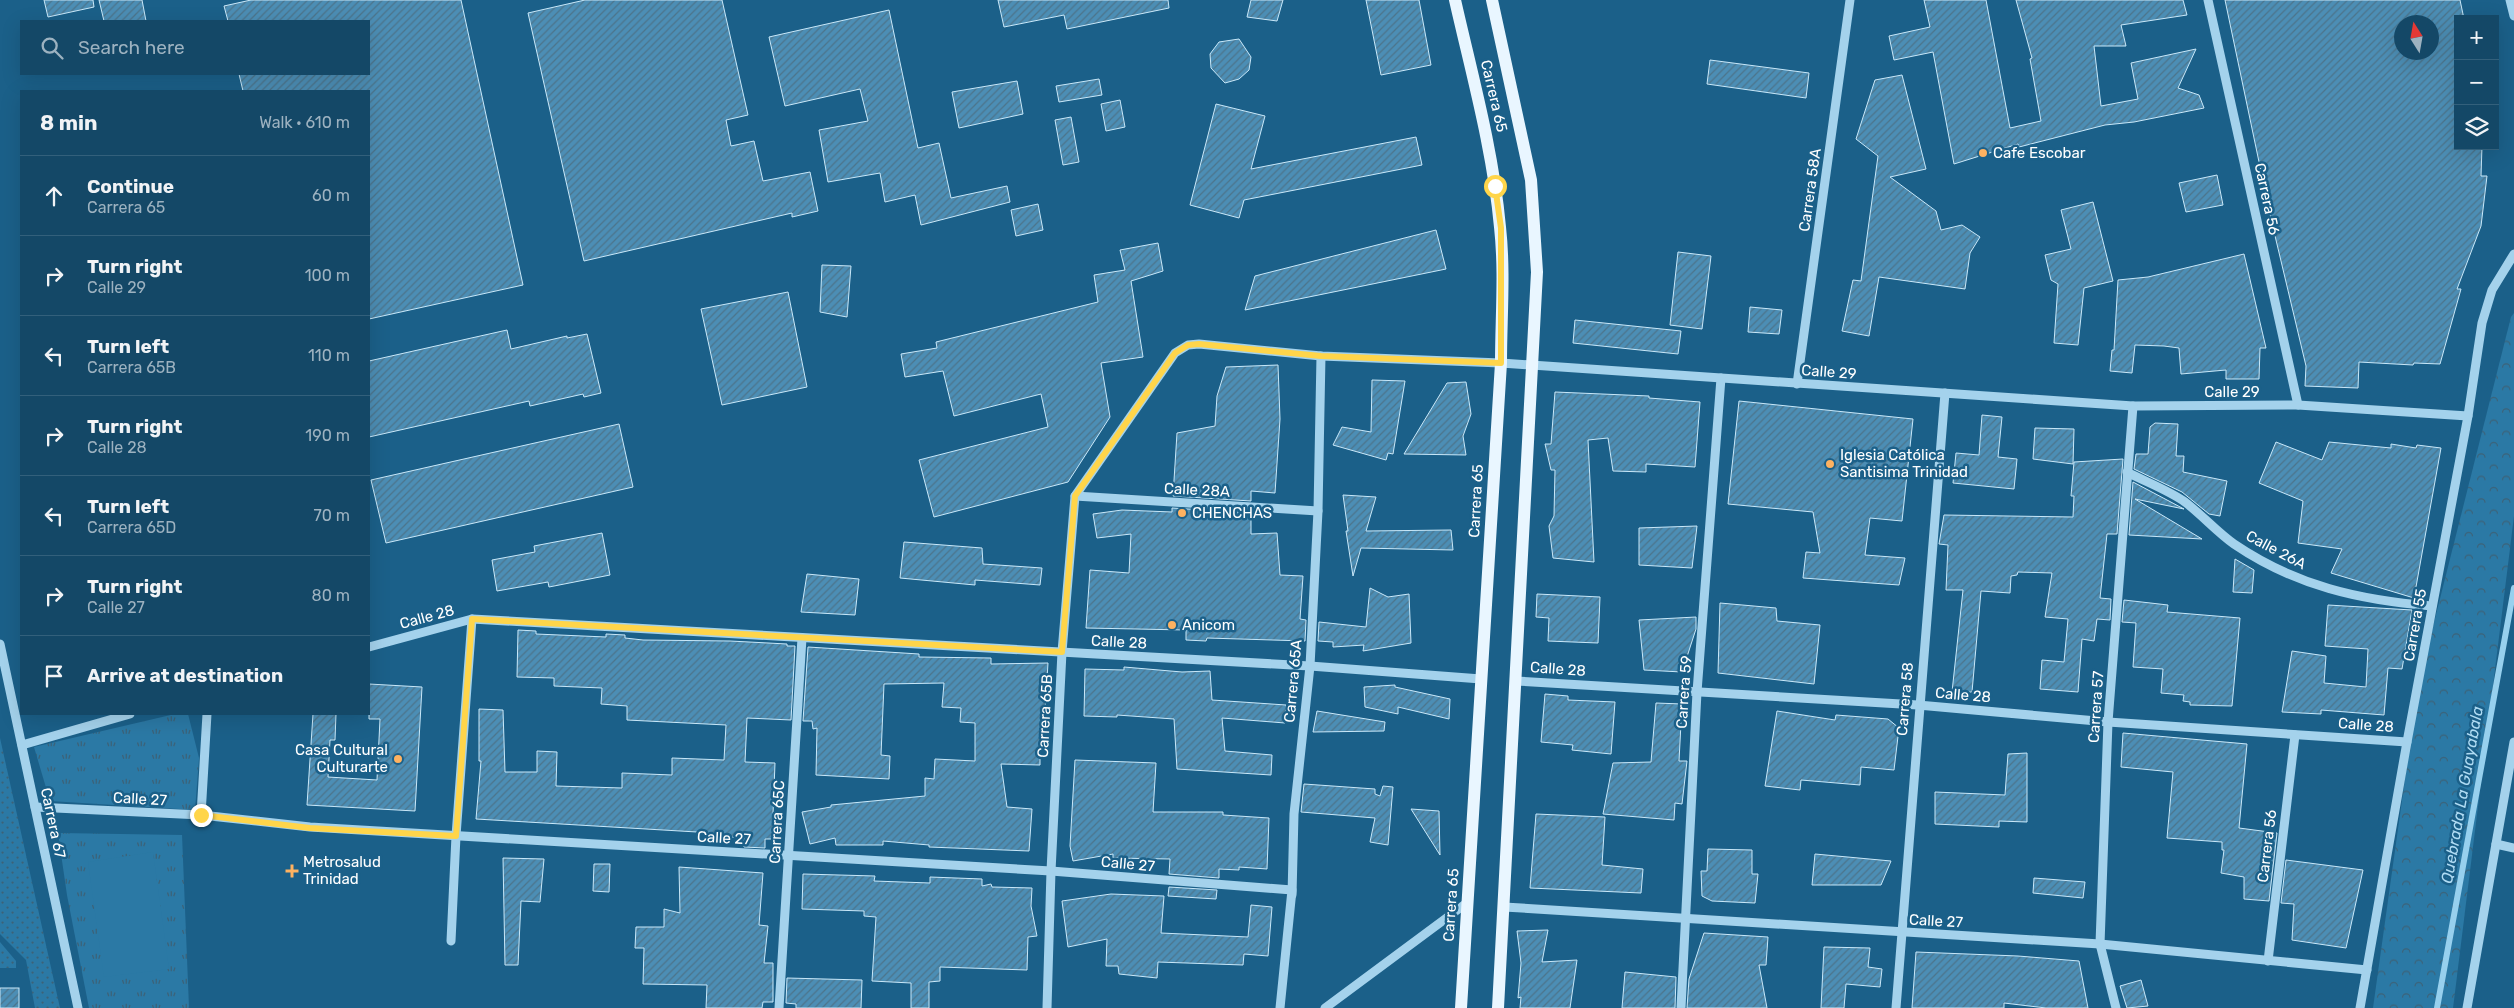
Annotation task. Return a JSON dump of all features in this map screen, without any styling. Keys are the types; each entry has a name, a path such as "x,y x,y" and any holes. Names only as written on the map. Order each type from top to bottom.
{"main road":[{"name":"Carrera 65","path":"1455,0 1489,150 1501,228 1501,363 1461,1008"},
{"name":"Carrera 65","path":"1492,0 1531,180 1537,272 1498,1008"}],"street":[{"name":"Carrera 58A","path":"1797,384 1850,0"},
{"name":"Carrera 56","path":"2208,0 2298,405"},
{"path":"2510,0 2514,16"},
{"name":"Carrera 55","path":"2360,1008 2407,742 2468,416 2486,306 2500,274 2514,254"},
{"name":"Calle 29","path":"1075,496 1175,353 1188,345 1199,344 1321,356 1501,363 2134,406 2298,405 2468,416"},
{"name":"Carrera 65A","path":"1280,1008 1292,890 1294,814 1310,666 1318,511 1321,356"},
{"name":"Carrera 59","path":"1681,1008 1697,692 1721,378"},
{"name":"Carrera 58","path":"1896,1008 1918,705 1945,393"},
{"name":"Carrera 57","path":"2116,1008 2100,944 2108,722 2127,472 2134,406"},
{"name":"Calle 26A","path":"2127,472 2183,501 2234,544 2268,564 2306,582 2347,595 2432,606"},
{"name":"Calle 28A","path":"1075,496 1318,511"},
{"name":"Carrera 65B","path":"1047,1008 1051,871 1062,652 1075,496"},
{"path":"451,941 456,836 472,619"},
{"name":"Calle 28","path":"370,647 472,619 1310,666 1481,679"},
{"name":"Carrera 65C","path":"779,1008 802,638"},
{"name":"Carrera 67","path":"0,644 78,1008"},
{"name":"Calle 28","path":"1516,680 1918,705 2108,722 2407,742"},
{"path":"22,745 127,715"},
{"path":"201,815 207,715"},
{"name":"Carrera 56","path":"2268,961 2294,734"},
{"path":"2467,1008 2514,742"},
{"name":"Calle 27","path":"35,807 201,815 310,828 1051,871 1292,890"},
{"path":"2496,844 2514,848"},
{"path":"1325,1008 1468,902"},
{"name":"Calle 27","path":"1504,907 2100,944 2366,970"}],"green space":[{"path":"2514,313 2514,516 2453,1008 2373,1008 2418,686 2511,317"},
{"path":"171,715 188,715 199,758 195,810 50,801 34,747"},
{"path":"0,738 60,1008 35,1008 26,960 0,934"},
{"path":"58,833 182,835 189,1008 89,1008 67,895"},
{"path":"153,852 169,969 104,977 88,862"},
{"path":"0,942 16,961 16,968 0,968"}],"building":[{"path":"44,0 93,0 94,7 48,17"},
{"path":"99,0 142,0 146,20 104,20"},
{"path":"251,0 461,0 523,285 370,319 370,90 243,90 239,75 370,75 370,20 228,20 224,6"},
{"path":"585,0 722,0 748,115 726,120 731,146 754,141 763,181 810,172 818,211 792,217 792,213 584,261 528,13"},
{"path":"998,0 1168,0 1169,8 1067,29 1064,15 1004,27"},
{"path":"1251,0 1283,0 1277,21 1247,17"},
{"path":"1366,0 1419,0 1431,65 1381,75"},
{"path":"1924,0 1986,0 2010,128 2041,121 2030,59 2032,58 2016,0 2183,0 2187,15 2121,25 2126,46 2094,46 2101,106 2138,99 2131,63 2196,49 2178,88 2199,95 2204,108 2134,122 2105,125 2019,147 2018,144 1954,164 1933,52 1894,60 1889,36 1930,27"},
{"path":"2225,0 2460,0 2463,15 2454,15 2454,150 2482,150 2481,176 2487,176 2481,226 2457,289 2461,289 2440,364 2414,363 2413,365 2359,362 2358,388 2305,386 2306,366 2271,219"},
{"path":"889,10 918,148 939,143 951,198 1007,186 1010,202 921,225 915,195 885,202 880,173 828,182 819,130 868,121 860,89 785,106 769,37"},
{"path":"1239,39 1251,57 1249,70 1239,79 1225,83 1211,68 1210,54 1219,42"},
{"path":"1710,60 1809,73 1806,98 1707,84"},
{"path":"1902,75 1926,169 1890,177 1936,211 1941,230 1962,225 1980,237 1970,253 1965,289 1879,277 1869,336 1842,331 1853,280 1861,281 1878,156 1856,139 1875,80"},
{"path":"1099,79 1102,95 1059,102 1056,86"},
{"path":"1017,81 1023,114 959,128 952,92"},
{"path":"1120,100 1125,127 1106,131 1101,104"},
{"path":"1216,104 1265,116 1251,169 1416,137 1422,165 1244,200 1239,218 1190,205"},
{"path":"1071,117 1079,162 1063,165 1055,120"},
{"path":"2217,175 2223,205 2186,212 2179,183"},
{"path":"2093,202 2113,281 2084,288 2078,345 2054,343 2058,284 2051,280 2045,255 2071,249 2061,210"},
{"path":"1038,204 1043,230 1016,236 1011,210"},
{"path":"1436,230 1446,269 1245,310 1255,276"},
{"path":"1158,243 1163,271 1131,281 1143,357 1101,363 1110,417 1068,482 934,517 919,460 1048,427 1041,394 954,416 943,371 905,377 901,354 937,348 936,342 1098,302 1094,275 1125,270 1120,250"},
{"path":"1678,252 1711,256 1702,329 1670,325"},
{"path":"2244,254 2266,348 2260,348 2259,379 2226,379 2226,370 2181,374 2179,348 2164,346 2135,345 2132,373 2110,371 2112,350 2114,350 2118,280 2148,277"},
{"path":"822,265 851,266 847,317 820,312"},
{"path":"788,292 807,387 722,405 701,309"},
{"path":"1750,307 1782,310 1779,334 1748,332"},
{"path":"1575,320 1681,331 1678,354 1573,343"},
{"path":"507,330 511,349 567,336 567,338 587,334 601,393 584,397 583,394 530,406 529,401 370,437 370,361"},
{"path":"1278,365 1280,419 1275,493 1251,491 1251,501 1173,496 1177,433 1215,426 1217,396 1226,367"},
{"path":"1372,380 1405,381 1393,454 1388,453 1386,460 1333,445 1342,427 1371,432"},
{"path":"1466,382 1471,414 1463,436 1466,455 1404,454 1447,383"},
{"path":"1555,392 1649,396 1649,398 1700,402 1695,467 1646,464 1646,472 1613,471 1608,438 1588,440 1594,562 1553,558 1549,526 1554,516 1555,470 1551,470 1545,444 1551,444"},
{"path":"1739,401 1913,419 1902,521 1870,518 1865,555 1905,558 1899,585 1803,578 1806,552 1820,553 1813,512 1728,504"},
{"path":"1982,415 2002,417 1998,457 2017,459 2014,489 1953,483 1956,453 1979,455"},
{"path":"2155,423 2178,424 2176,456 2184,456 2183,472 2227,481 2220,516 2209,514 2182,492 2134,469 2136,454 2148,454 2150,427"},
{"path":"619,424 633,487 386,543 371,480"},
{"path":"2035,428 2074,429 2073,464 2033,459"},
{"path":"2276,442 2322,460 2329,442 2391,448 2391,444 2416,448 2417,445 2441,448 2414,598 2331,573 2342,549 2298,543 2303,501 2259,483"},
{"path":"2123,459 2117,534 2107,534 2100,598 2111,599 2110,620 2097,619 2094,641 2082,639 2078,692 2040,689 2042,660 2064,662 2068,619 2045,617 2052,573 2018,572 2017,575 2011,576 2010,593 1981,591 1972,692 1952,692 1963,590 1946,590 1948,545 1939,544 1944,515 2073,517 2074,496 2071,496 2074,462"},
{"path":"2133,482 2184,509 2135,499 2202,539 2129,535"},
{"path":"1343,495 1376,497 1366,531 1451,530 1453,550 1361,548 1353,576"},
{"path":"1172,508 1251,513 1251,534 1277,533 1280,575 1303,576 1300,619 1306,620 1305,641 1207,638 1206,641 1186,640 1186,630 1086,628 1090,570 1129,573 1131,534 1097,538 1093,514 1122,510 1172,512"},
{"path":"1697,526 1692,568 1639,565 1639,528"},
{"path":"602,533 610,575 549,587 548,582 497,591 492,560 535,552 534,546"},
{"path":"904,542 982,548 983,564 1042,568 1040,585 975,580 975,585 900,578"},
{"path":"2235,559 2254,570 2252,593 2233,592"},
{"path":"807,574 859,579 855,615 801,612"},
{"path":"1370,588 1388,597 1409,594 1411,643 1363,651 1364,645 1333,647 1333,642 1318,641 1319,622 1366,627"},
{"path":"1537,594 1600,597 1598,643 1548,641 1549,618 1536,617"},
{"path":"2124,600 2168,605 2167,612 2240,618 2232,706 2190,705 2190,702 2183,701 2184,695 2161,693 2163,669 2133,667 2136,623 2122,622"},
{"path":"1720,603 1776,608 1777,621 1820,625 1814,684 1718,673"},
{"path":"2328,605 2412,610 2402,669 2388,668 2384,715 2321,710 2321,714 2282,712 2292,651 2326,656 2324,683 2366,687 2368,649 2325,646"},
{"path":"1696,617 1696,629 1682,672 1644,670 1639,620"},
{"path":"518,630 536,631 536,634 606,637 606,634 625,635 625,638 643,640 730,641 795,646 791,720 747,718 745,762 775,763 772,839 765,839 765,848 744,847 744,838 714,836 714,833 476,819 481,761 479,761 479,709 503,710 505,772 537,772 537,751 557,752 556,786 622,788 622,773 672,775 672,758 724,760 726,725 627,720 627,706 601,704 602,688 554,686 554,678 517,677"},
{"path":"808,647 919,654 919,657 991,658 991,664 1048,663 1044,727 1040,727 1040,765 1001,764 1007,807 1032,809 1029,851 929,847 929,845 883,841 883,845 836,845 835,838 810,844 802,812 831,807 831,805 925,796 925,778 934,779 935,759 975,761 975,723 960,722 961,708 942,707 944,683 884,684 881,755 890,756 889,779 816,775 817,728 813,729 812,721 803,721"},
{"path":"1124,667 1182,672 1210,671 1212,700 1286,705 1285,723 1222,718 1225,751 1272,755 1271,775 1177,769 1174,719 1117,715 1117,717 1084,716 1085,669 1124,670"},
{"name":"Casa Cultural Culturarte","path":"370,684 422,687 415,811 307,805 313,715 336,715 335,740 330,740 328,777 377,780 380,719 369,719"},
{"path":"1395,685 1395,687 1450,699 1449,719 1398,707 1398,714 1365,707 1364,687"},
{"path":"1545,694 1568,696 1568,700 1615,702 1611,754 1572,750 1573,745 1541,742"},
{"path":"1656,703 1682,704 1679,761 1687,761 1682,804 1675,803 1674,820 1603,814 1613,763 1651,762"},
{"path":"1317,711 1385,722 1384,731 1313,732"},
{"path":"1777,711 1835,720 1836,715 1888,719 1899,728 1894,770 1861,767 1860,785 1801,780 1800,790 1765,786"},
{"path":"2123,733 2247,744 2239,828 2277,833 2269,901 2244,899 2244,877 2221,873 2224,850 2222,850 2222,842 2167,838 2173,772 2121,767"},
{"path":"2027,753 2027,822 1999,821 1999,827 1935,824 1935,792 2005,795 2008,754"},
{"path":"1075,760 1156,763 1153,812 1223,812 1223,815 1269,818 1267,869 1239,867 1239,870 1219,869 1219,878 1169,874 1170,859 1113,858 1113,854 1073,861 1070,846"},
{"path":"1304,784 1375,789 1375,794 1380,796 1383,786 1393,787 1388,845 1370,842 1375,818 1301,812"},
{"path":"1411,809 1439,811 1440,855"},
{"path":"1536,814 1605,817 1602,865 1643,869 1641,893 1530,888"},
{"path":"1708,849 1752,850 1752,874 1758,874 1755,903 1712,901 1702,896 1701,871 1707,871"},
{"path":"1815,854 1891,861 1881,885 1812,885"},
{"path":"503,858 544,859 540,902 521,901 518,965 505,965"},
{"path":"2286,860 2363,870 2346,948 2292,940 2294,904 2281,903"},
{"path":"594,864 610,864 609,892 593,891"},
{"path":"679,867 763,873 759,925 768,926 764,963 773,963 773,1002 763,1002 762,1008 706,1008 707,985 643,984 644,948 635,948 636,927 664,927 664,909 680,913"},
{"path":"803,874 875,876 874,881 930,883 930,877 982,879 982,886 991,884 992,887 1032,888 1031,906 1037,936 1028,937 1027,970 940,967 940,981 929,982 929,1008 911,1008 911,983 872,981 876,917 864,916 864,911 802,909"},
{"path":"2034,878 2085,882 2083,898 2033,893"},
{"path":"1169,887 1217,890 1216,899 1168,896"},
{"path":"1111,894 1164,896 1161,933 1248,937 1251,905 1272,907 1268,956 1244,954 1243,965 1158,962 1157,978 1119,974 1118,966 1106,966 1107,939 1068,947 1062,901"},
{"path":"1548,930 1542,962 1577,960 1570,1008 1520,1008 1521,997 1518,998 1521,963 1517,931"},
{"path":"1704,933 1768,937 1766,965 1759,965 1767,1008 1687,1008 1689,979"},
{"path":"1824,947 1870,948 1868,967 1882,969 1880,987 1846,984 1844,1008 1821,1008"},
{"path":"1916,952 2018,956 2079,961 2088,1008 2046,1008 2004,1003 2004,1008 1912,1008"},
{"path":"1625,972 1676,977 1675,1008 1622,1008"},
{"path":"787,978 862,980 861,1008 796,1008 796,1004 786,1003"},
{"path":"2141,980 2148,1006 2127,1008 2120,986"},
{"path":"0,988 19,988 19,1008 0,1008"}],"waterway":[{"name":"Quebrada La Guayabala","path":"2437,1008 2514,588"}],"place":[{"name":"Cafe Escobar","path":"1983,153"},
{"name":"Iglesia Católica Santisima Trinidad","path":"1830,464"},
{"name":"CHENCHAS","path":"1182,513"},
{"name":"Anicom","path":"1172,625"},
{"name":"Casa Cultural Culturarte","path":"398,759"},
{"name":"Metrosalud Trinidad","path":"292,871"}],"route":[{"path":"201,815 310,828 456,836 472,619 1062,652 1075,496 1175,353 1181,348 1199,344 1321,356 1501,363 1501,228 1495,186"}]}
